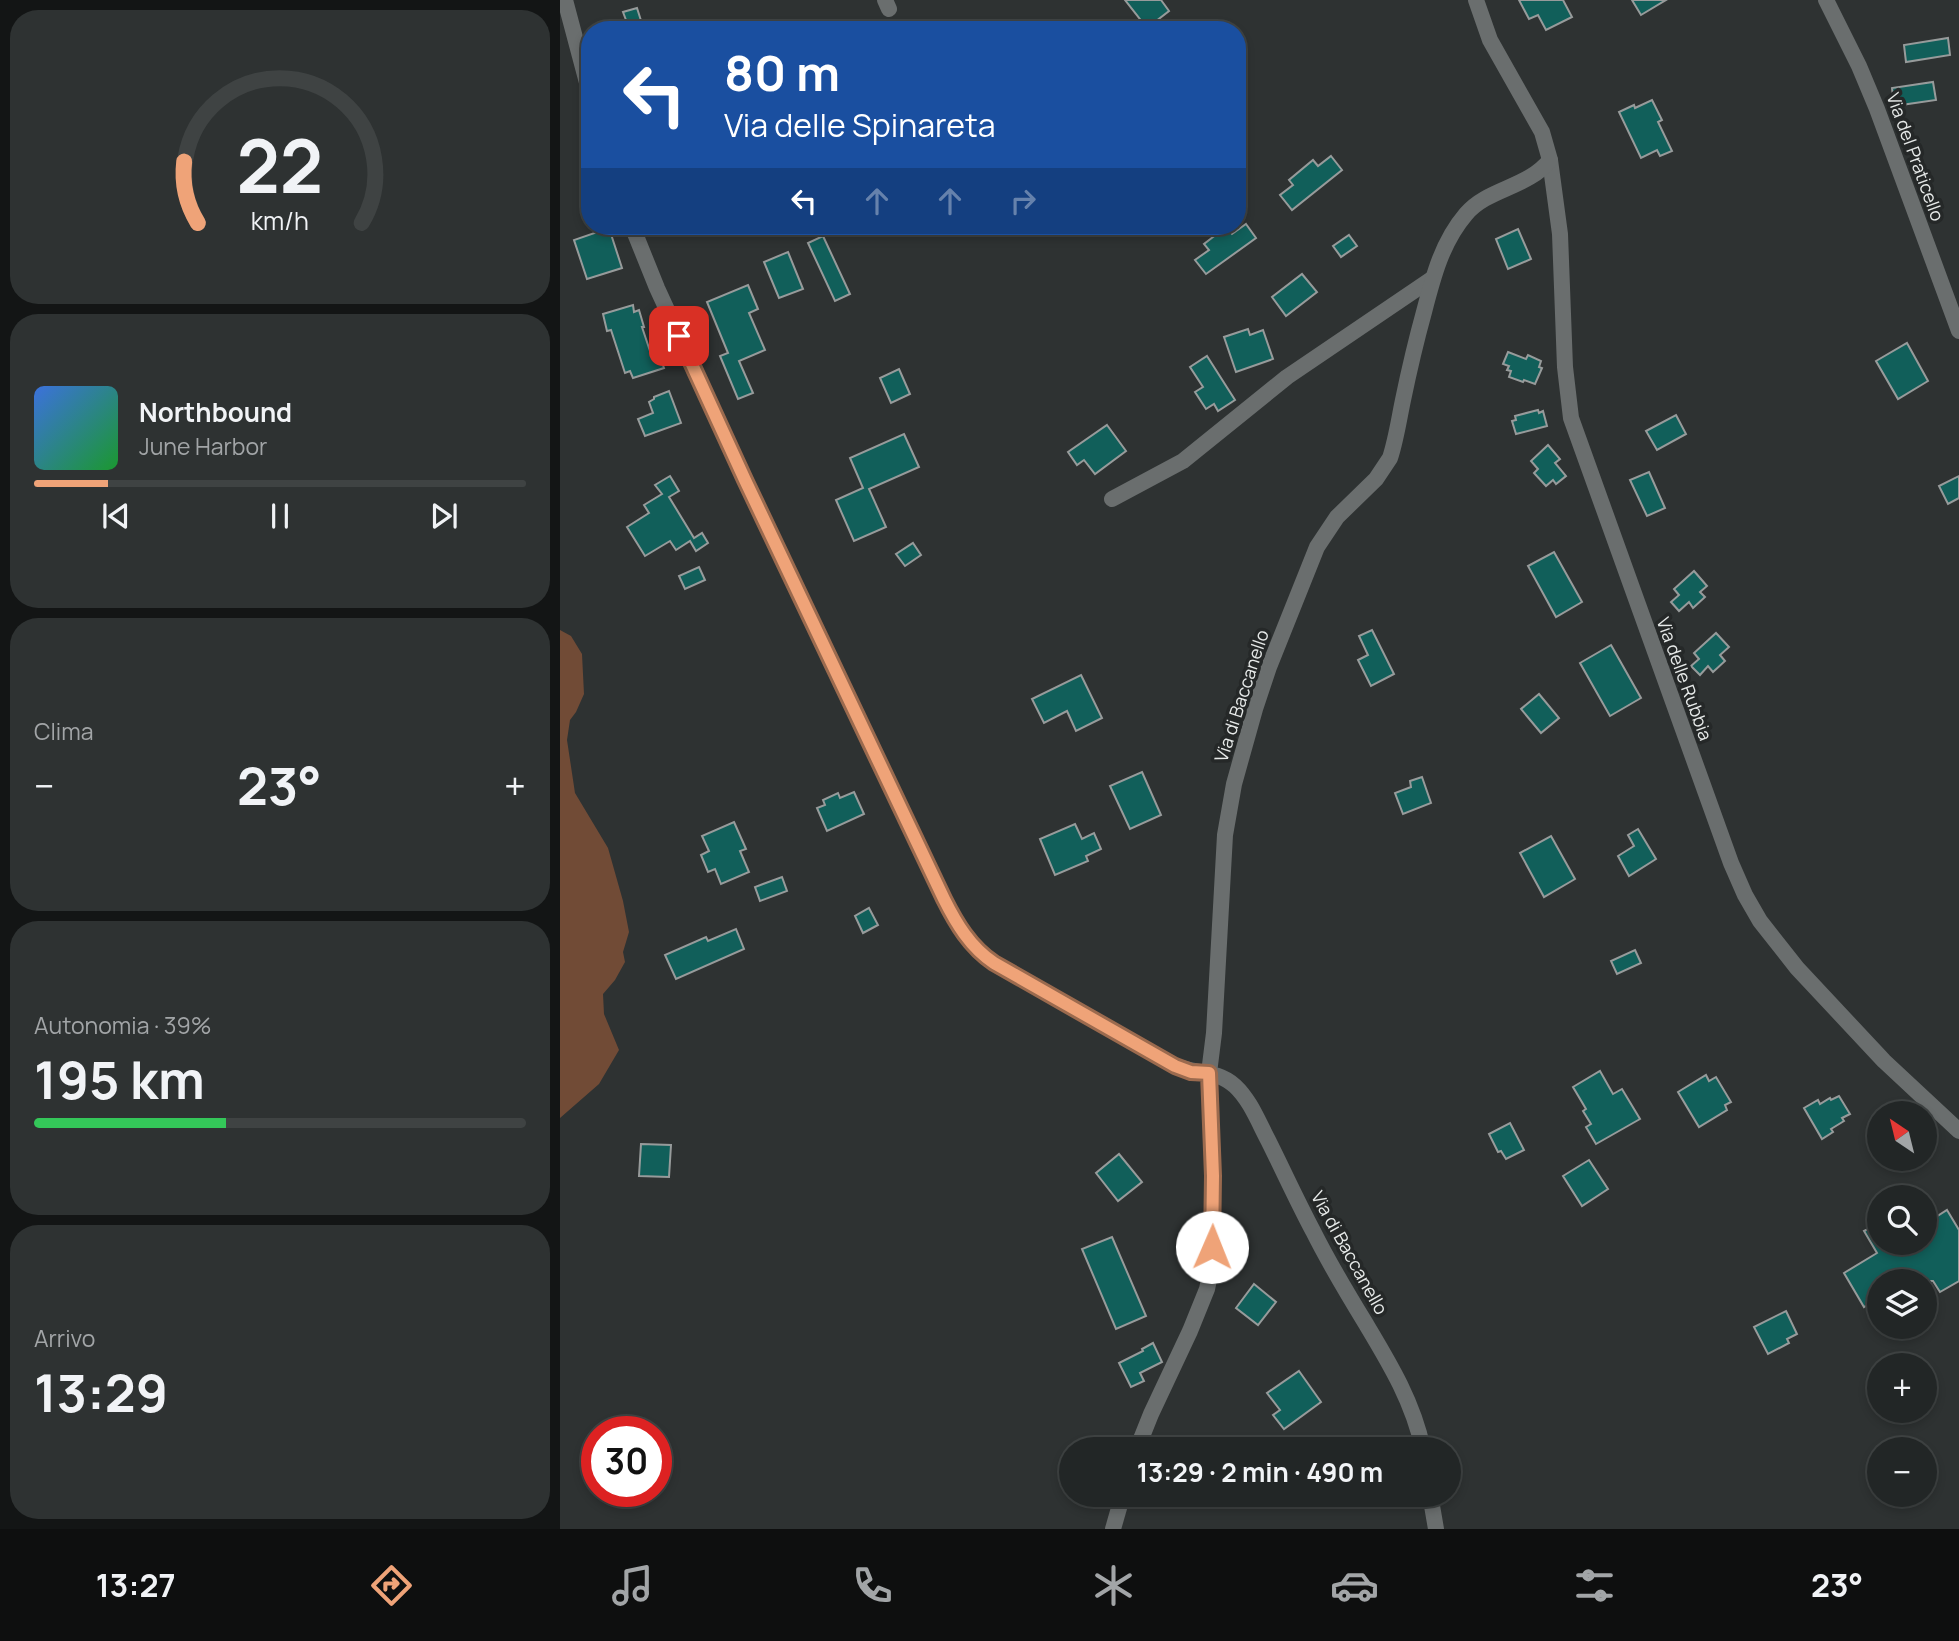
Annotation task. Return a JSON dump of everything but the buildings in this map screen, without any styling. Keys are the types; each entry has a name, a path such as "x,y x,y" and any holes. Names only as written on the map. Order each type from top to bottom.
{"street":[{"path":"565,0 581,60"},
{"path":"1476,0 1490,40 1542,132 1550,160"},
{"name":"Via del Praticello","path":"1826,0 1873,100 1959,331"},
{"name":"Via di Baccanello","path":"1420,1437 1403,1387 1327,1257 1251,1107 1229,1080 1209,1073 1214,1033 1226,822 1248,731 1277,646 1321,538 1337,517 1380,474 1390,458 1410,366 1433,278 1444,248 1468,211 1489,197 1533,176 1550,160"},
{"name":"Via delle Rubbia","path":"1550,160 1560,234 1565,367 1571,418 1731,863 1760,921 1790,960 1884,1061 1959,1131"},
{"path":"636,235 745,480 944,899 963,932 986,958 1030,984 1175,1066 1191,1072 1209,1073 1213,1176 1211,1270 1195,1320 1142,1437"},
{"path":"1112,499 1193,454 1279,383 1433,278"},
{"path":"1113,1529 1119,1507"},
{"path":"1432,1507 1436,1529"}],"shaded area":[{"path":"560,630 571,636 582,654 584,694 570,720 567,740 575,793 608,848 629,932 623,952 625,962 603,994 604,1014 619,1050 599,1084 560,1118"}],"route":[{"path":"679,336 944,899 966,937 994,963 1175,1066 1191,1072 1209,1073 1213,1176 1212,1247"}]}
